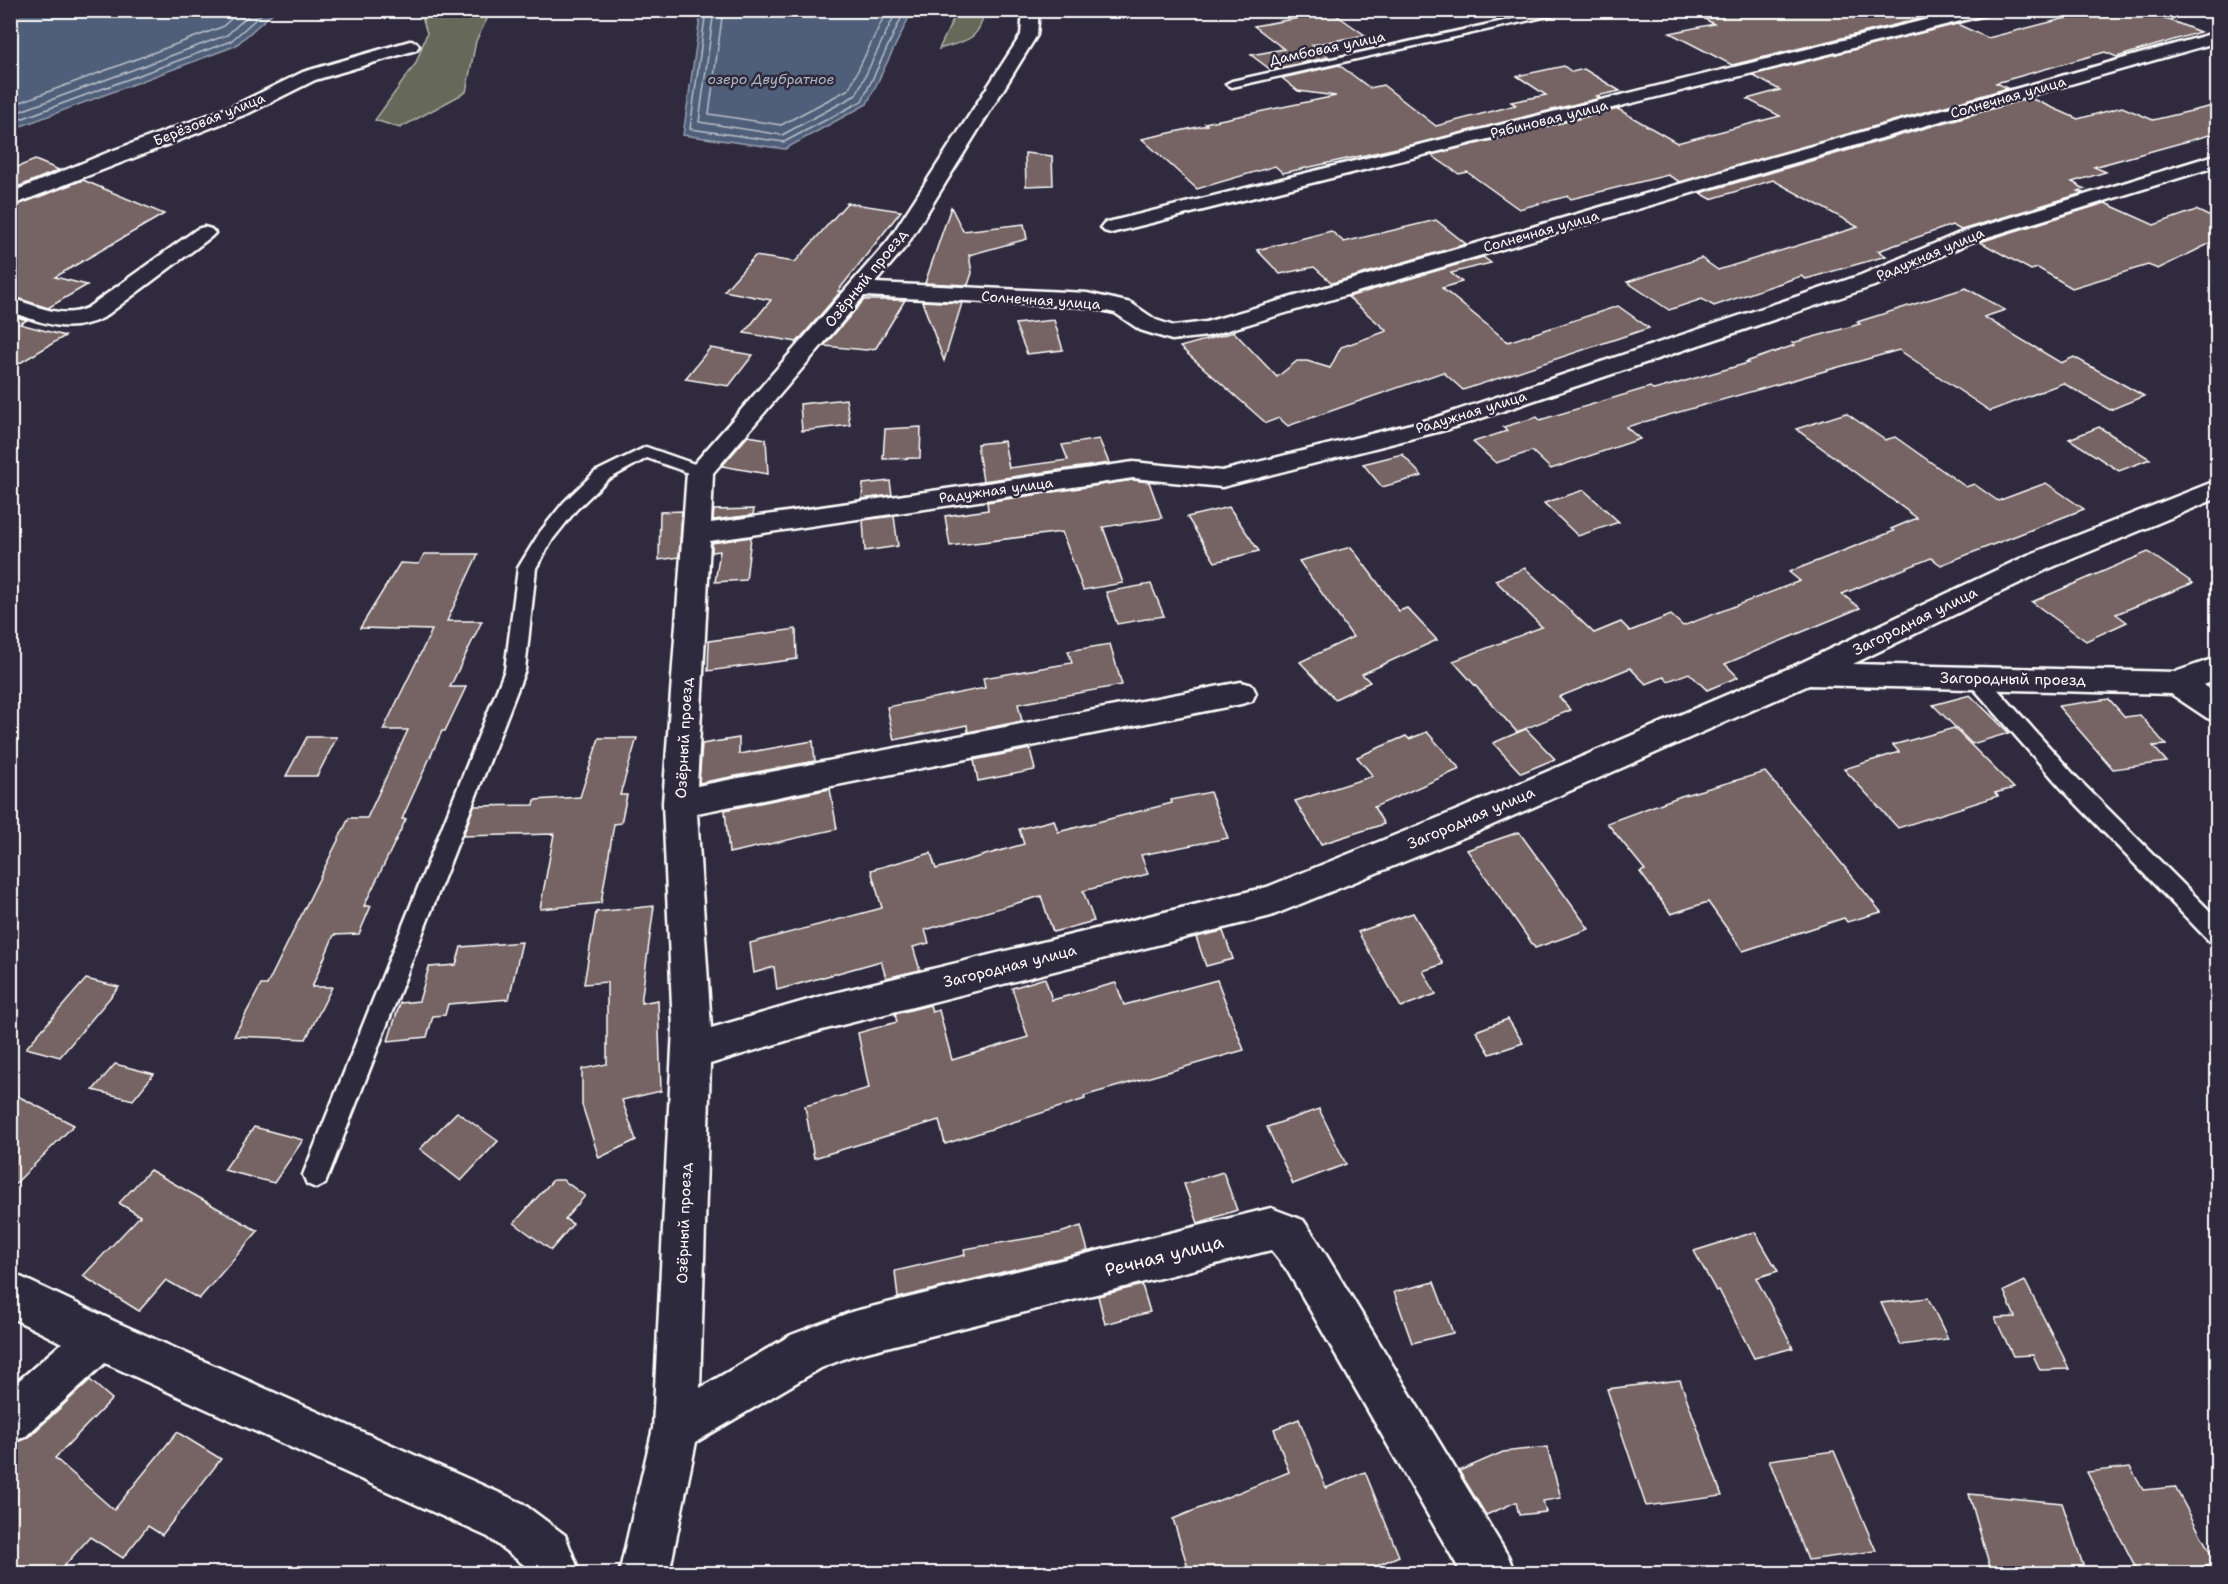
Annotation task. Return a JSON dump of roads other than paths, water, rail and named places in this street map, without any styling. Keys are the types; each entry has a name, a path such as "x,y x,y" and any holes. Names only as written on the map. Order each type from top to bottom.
{"street":[{"name":"Озёрный проезд","path":"644,1574 675,1428 692,1028 680,803 700,472 860,289 896,244 1029,35 1031,10"},
{"name":"Рябиновая улица","path":"1111,227 1987,10"},
{"name":"Солнечная улица","path":"860,289 1087,300 1123,308 1148,325 1172,333 1208,329 1776,162 2217,37"},
{"name":"Берёзовая улица","path":"10,200 116,156 242,109 309,76 410,46"},
{"name":"Радужная улица","path":"696,534 1133,470 1222,479 1440,424 1869,280 1964,238 2217,160"},
{"path":"10,305 60,320 78,321 95,313 204,233"},
{"name":"Загородная улица","path":"691,1052 822,1013 1271,901 1467,821 1805,674 2038,562 2217,488"},
{"name":"Загородный проезд","path":"1805,674 2177,683 2217,668"},
{"path":"2177,683 2217,710"},
{"path":"680,803 1241,693"},
{"name":"Речная улица","path":"675,1428 807,1351 852,1334 1271,1229 1288,1235 1302,1255 1490,1574"},
{"path":"10,1294 100,1338 505,1520 548,1552 555,1574"},
{"path":"10,1420 100,1338"}],"lane":[{"name":"Дамбовая улица","path":"1232,84 1570,10"},
{"path":"316,1175 515,670 527,568 546,536 570,506 601,476 646,452 700,472"},
{"path":"1976,678 2070,784 2217,935"}],"water":[{"path":"11,10 275,11 235,46 11,130"},
{"name":"озеро Двубратное","path":"701,10 912,11 867,104 785,149 683,135"}]}
